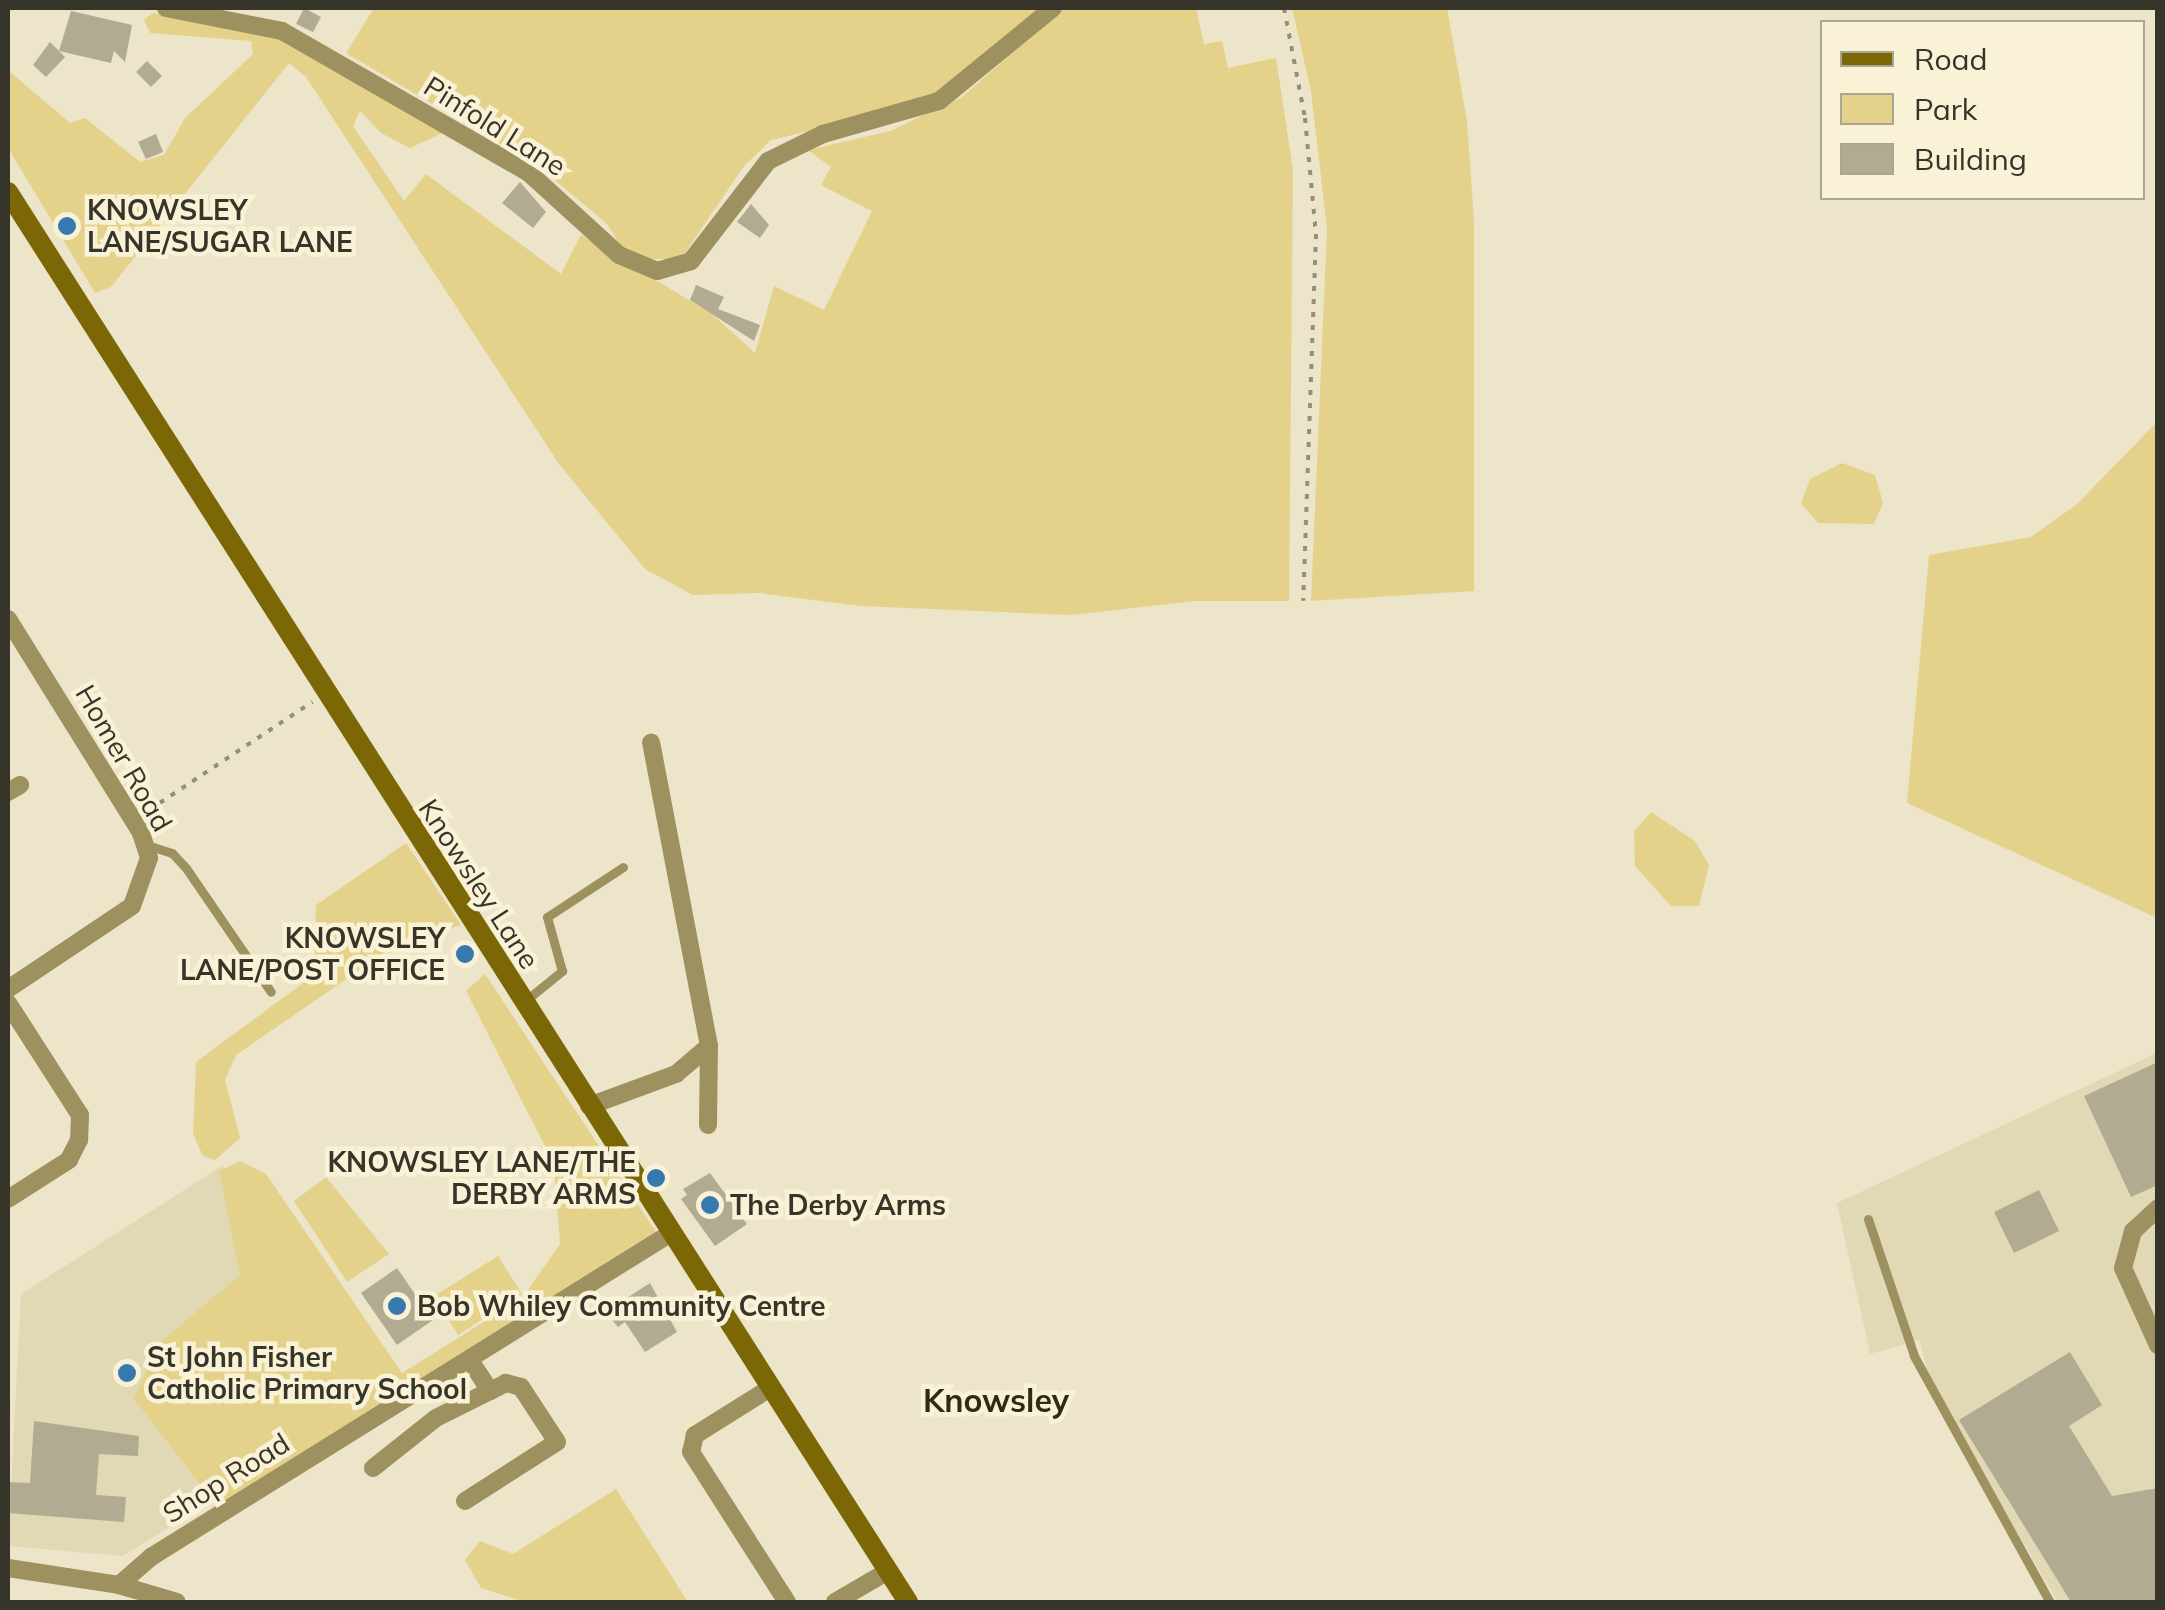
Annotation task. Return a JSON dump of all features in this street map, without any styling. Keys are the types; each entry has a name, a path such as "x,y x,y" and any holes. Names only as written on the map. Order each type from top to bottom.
{"main road":[{"name":"Knowsley Lane","path":"8,192 324,694 908,1602"}],"street":[{"name":"Pinfold Lane","path":"166,8 197,9 282,31 529,173 619,255 657,271 690,261 768,161 823,134 939,101 1053,8"},
{"name":"Homer Road","path":"8,620 134,820 149,858 132,906 8,989"},
{"path":"651,742 709,1046 708,1125"},
{"path":"8,1003 80,1115 79,1140 69,1160 8,1199"},
{"path":"589,1106 676,1074 709,1046"},
{"path":"2158,1208 2132,1231 2122,1268 2158,1345"},
{"name":"Shop Road","path":"119,1585 151,1557 670,1233"},
{"path":"469,1359 490,1391"},
{"path":"373,1468 436,1418 506,1383 521,1387 556,1442 466,1501"},
{"path":"770,1388 695,1435 692,1452 787,1602"},
{"path":"8,1568 119,1585 177,1602"},
{"path":"835,1602 888,1571"}],"lane":[{"path":"145,844 172,853 186,868 270,992"},
{"path":"522,1002 562,971 548,917 622,868"},
{"path":"1868,1218 1914,1356 2050,1602"}],"path":[{"path":"1284,8 1305,118 1316,234 1303,601"},
{"path":"134,820 324,694"}],"shaded area":[{"path":"2157,1053 2157,1602 2058,1602 1930,1384 1920,1340 1870,1354 1837,1203"},
{"name":"St John Fisher Catholic Primary School","path":"222,1166 263,1209 213,1500 123,1556 8,1546 21,1294"}],"green space":[{"path":"374,8 1042,8 951,88 899,110 771,140 744,166 681,259 647,259 625,252 607,224 538,166 346,53"},
{"path":"1064,8 1196,8 1204,44 1222,41 1228,68 1276,58 1293,170 1289,601 1195,601 1071,615 861,606 759,593 693,595 645,569 559,464 306,77 289,63 111,287 95,293 8,148 8,70 70,123 85,118 140,162 164,155 185,118 253,54 251,41 150,33 144,20 153,13 281,35 447,131 410,148 381,133 360,111 353,126 404,201 426,174 561,274 581,235 712,314 755,353 774,286 824,310 872,211 821,185 831,167 808,150 890,131 962,97"},
{"path":"1292,8 1447,8 1467,121 1474,220 1474,591 1311,601 1327,229 1311,91"},
{"path":"2157,422 2157,918 1907,803 1929,555 2031,537 2076,505"},
{"path":"1842,463 1875,475 1883,503 1874,524 1818,523 1801,504 1810,479"},
{"path":"1651,812 1695,841 1709,865 1699,906 1671,906 1635,866 1634,831"},
{"path":"406,843 461,925 441,931 425,925 236,1055 225,1080 240,1138 215,1160 203,1156 193,1134 196,1062 314,975 316,905"},
{"path":"485,974 656,1232 217,1506 134,1399 157,1345 240,1275 219,1171 240,1161 266,1174 402,1373 522,1298 560,1244 554,1164 466,991"},
{"path":"326,1177 389,1254 347,1282 294,1201"},
{"path":"498,1256 522,1294 458,1335 434,1296"},
{"path":"616,1489 688,1602 525,1602 481,1588 465,1560 480,1541 513,1554"}],"building":[{"path":"304,8 321,17 313,32 296,24"},
{"path":"71,11 132,25 125,62 114,51 111,63 59,51"},
{"path":"50,42 65,57 46,77 33,65"},
{"path":"147,61 162,76 151,87 136,72"},
{"path":"156,134 163,152 146,159 138,142"},
{"path":"520,182 546,212 533,228 502,203"},
{"path":"751,204 769,225 760,238 737,222"},
{"path":"696,285 724,297 718,309 760,325 754,341 690,300"},
{"path":"2158,1062 2158,1185 2131,1197 2084,1096"},
{"name":"The Derby Arms","path":"710,1173 747,1224 715,1246 681,1199 687,1195 683,1189"},
{"path":"2039,1190 2059,1231 2014,1253 1994,1212"},
{"name":"Bob Whiley Community Centre","path":"397,1268 433,1320 397,1345 361,1293"},
{"path":"650,1283 677,1332 645,1352 625,1322 618,1327 605,1312"},
{"path":"2070,1352 2102,1405 2069,1426 2112,1496 2158,1488 2158,1602 2071,1602 1959,1420"},
{"path":"34,1421 139,1436 138,1456 99,1454 96,1495 126,1497 124,1522 8,1513 8,1482 30,1483"}],"place":[{"name":"KNOWSLEY LANE/SUGAR LANE","path":"67,226"},
{"name":"KNOWSLEY LANE/POST OFFICE","path":"465,954"},
{"name":"KNOWSLEY LANE/THE DERBY ARMS","path":"656,1178"},
{"name":"The Derby Arms","path":"710,1205"},
{"name":"Bob Whiley Community Centre","path":"397,1306"},
{"name":"St John Fisher Catholic Primary School","path":"127,1373"}],"district":[{"name":"Knowsley","path":"996,1400"}]}
